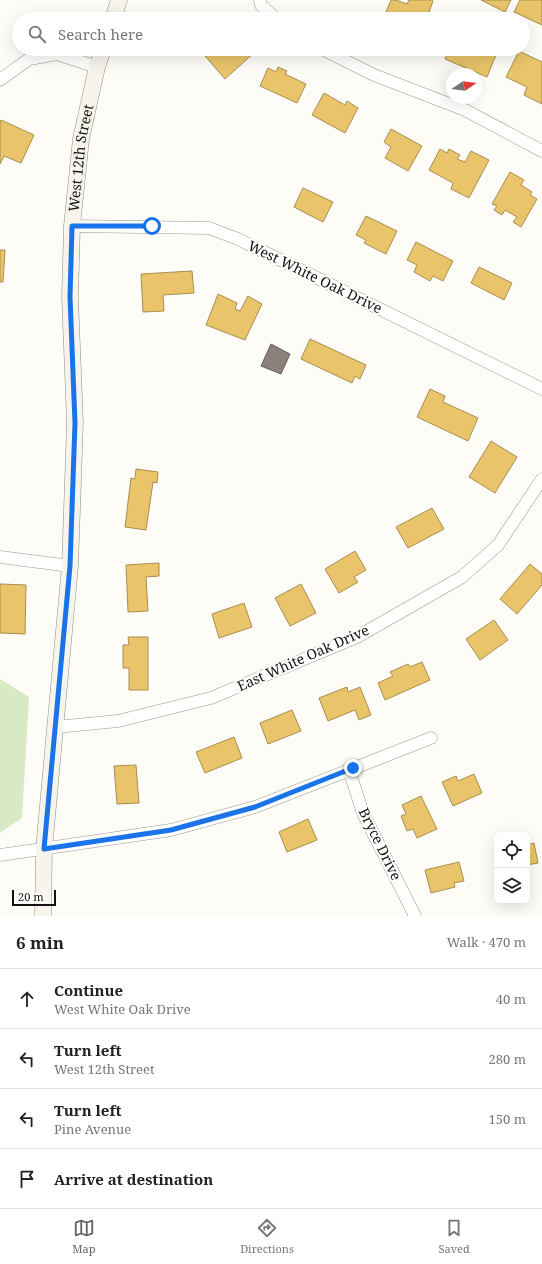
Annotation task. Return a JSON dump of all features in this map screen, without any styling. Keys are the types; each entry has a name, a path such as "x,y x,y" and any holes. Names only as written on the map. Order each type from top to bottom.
{"main road":[{"path":"115,12 119,0"},
{"name":"West 12th Street","path":"43,916 44,849 70,566 75,423 70,297 72,226 81,140 101,56"}],"street":[{"path":"260,0 260,4 269,12"},
{"path":"0,80 29,59 46,56"},
{"path":"64,56 97,66"},
{"path":"336,56 374,75 465,110 542,151"},
{"name":"West White Oak Drive","path":"72,226 209,228 238,239 542,389"},
{"name":"East White Oak Drive","path":"56,727 118,722 211,698 357,637 462,577 498,545 542,479"},
{"path":"0,557 70,566"},
{"path":"0,854 171,830 255,807 431,738"},
{"name":"Bryce Drive","path":"349,770 363,813 415,916"}],"green space":[{"path":"0,679 29,697 22,818 0,833"}],"building: Homes":[{"path":"391,0 396,0 407,4 409,0 433,1 429,12 386,12"},
{"path":"481,0 511,0 505,12"},
{"path":"520,0 542,0 542,25 530,19 530,12 514,12"},
{"path":"205,56 251,56 225,79"},
{"path":"446,56 496,56 487,77 482,75 482,68 466,68 445,59"},
{"path":"516,56 529,56 542,62 542,104 524,95 527,87 506,77"},
{"path":"278,67 287,71 285,74 306,84 297,103 260,86 268,68 276,72"},
{"path":"324,93 345,105 347,101 358,108 345,133 312,115"},
{"path":"1,120 34,135 21,163 4,156 0,164"},
{"path":"391,129 422,146 408,171 385,158 391,147 384,142"},
{"path":"440,149 447,153 449,149 460,155 457,159 465,162 471,151 489,160 469,198 451,189 453,183 429,170"},
{"path":"510,172 524,180 521,185 532,192 530,195 537,199 521,227 513,222 517,217 505,210 502,215 494,210 497,206 492,204"},
{"path":"303,188 333,202 323,222 294,207"},
{"path":"366,216 397,231 386,254 364,243 366,240 356,235"},
{"path":"416,242 453,261 443,281 433,276 430,281 414,272 417,265 407,260"},
{"path":"0,250 5,250 3,282 0,282"},
{"path":"479,267 512,283 504,300 471,283"},
{"path":"192,271 194,293 163,295 164,311 143,312 141,274"},
{"path":"218,294 237,303 235,309 240,311 248,296 262,304 245,340 206,325"},
{"path":"310,339 366,365 360,379 355,376 352,383 301,359"},
{"path":"430,389 445,396 443,402 478,418 468,441 417,417"},
{"path":"491,441 517,457 495,493 469,477"},
{"path":"136,469 158,472 157,483 153,482 146,530 125,527 131,478 135,479"},
{"path":"432,508 444,529 408,548 396,527"},
{"path":"355,551 366,570 354,577 358,582 339,593 325,569"},
{"path":"159,563 159,576 146,577 148,611 128,612 126,565"},
{"path":"530,564 542,574 542,585 517,614 500,599"},
{"path":"0,584 26,585 25,634 0,633"},
{"path":"301,584 316,613 290,626 275,598"},
{"path":"244,603 252,627 219,638 212,614"},
{"path":"494,620 508,640 480,660 466,639"},
{"path":"128,637 148,637 148,690 129,690 129,668 123,668 123,645 129,645"},
{"path":"422,662 430,680 385,700 378,683 393,676 390,672 408,664 410,667"},
{"path":"347,687 348,692 360,687 371,715 359,720 355,710 328,721 319,698"},
{"path":"292,710 301,731 268,744 260,723"},
{"path":"234,737 242,758 205,773 196,752"},
{"path":"136,765 139,803 117,804 114,766"},
{"path":"474,774 482,793 453,806 442,782 456,776 458,781"},
{"path":"421,796 437,829 417,838 413,829 407,831 401,816 406,814 402,805"},
{"path":"308,819 317,840 287,852 279,832"},
{"path":"534,843 538,863 530,864 530,844"},
{"path":"459,862 464,881 454,883 455,887 431,893 425,870"}],"building: Industry":[{"path":"271,344 290,354 281,374 261,366"}],"route":[{"path":"152,226 72,226 70,297 75,423 70,566 44,849 171,830 255,807 353,768"}]}
